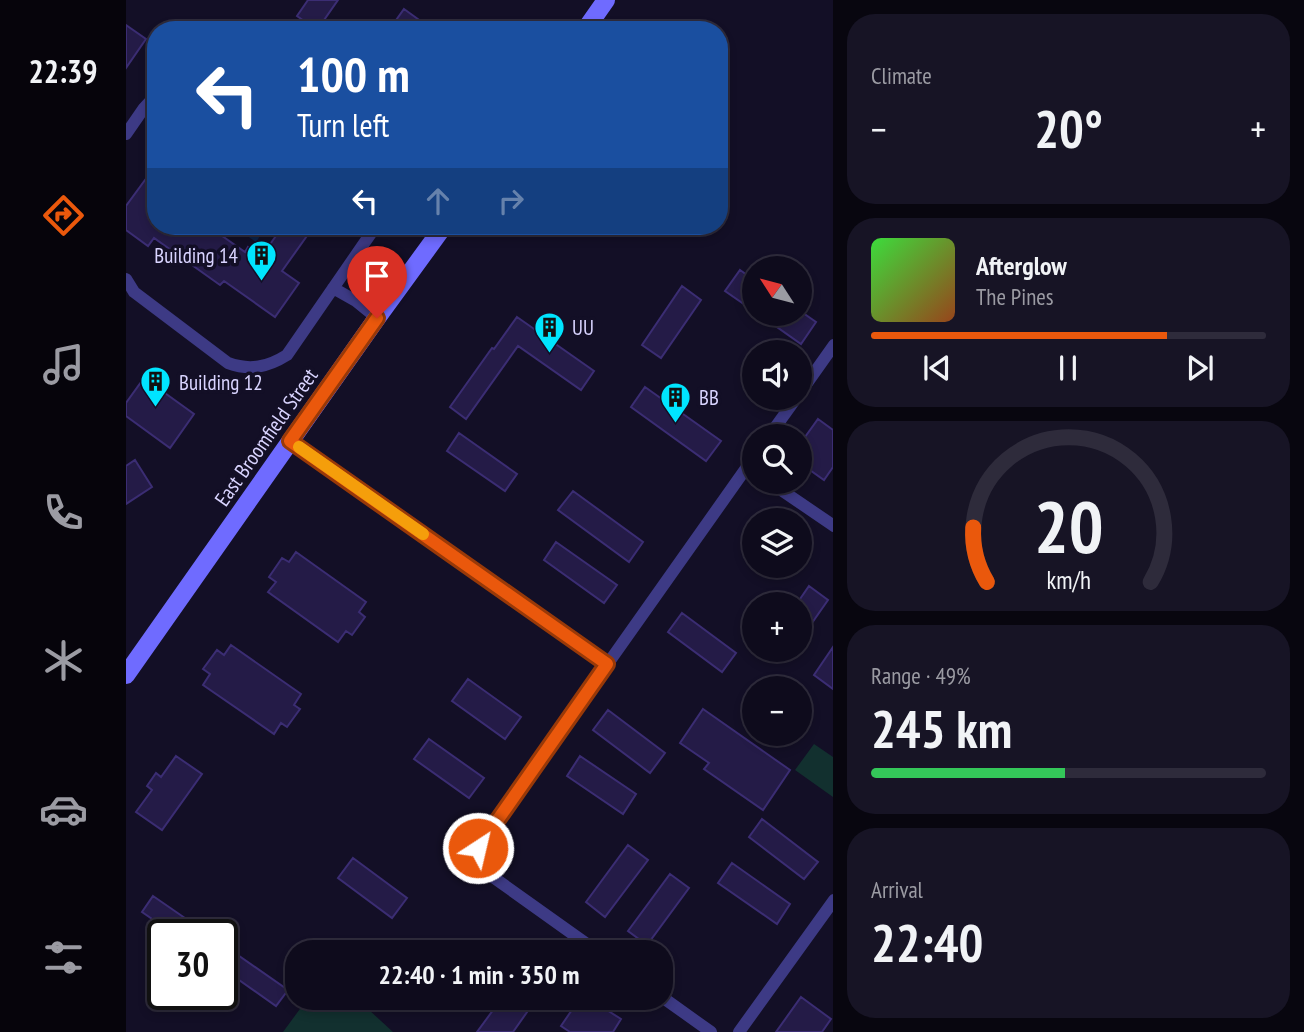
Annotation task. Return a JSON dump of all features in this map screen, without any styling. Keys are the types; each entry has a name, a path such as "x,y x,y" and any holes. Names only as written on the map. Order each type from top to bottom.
{"main road":[{"path":"591,21 606,0"},
{"name":"East Broomfield Street","path":"126,675 437,235"}],"street":[{"path":"126,134 147,105"},
{"path":"126,279 134,292 228,363 242,368 257,368 274,363 287,355 370,235"},
{"path":"359,251 406,278"},
{"path":"333,288 377,318"},
{"path":"812,376 833,345"},
{"path":"290,441 607,664"},
{"path":"581,940 470,860 607,664 742,480"},
{"path":"787,494 833,526"},
{"path":"739,1032 833,900"},
{"path":"673,1005 711,1032"}],"green space":[{"path":"814,744 833,757 833,797 795,770"},
{"path":"299,1010 369,1010 393,1032 283,1032"}],"water":[{"path":"246,235 261,235 256,242"}],"building":[{"path":"308,0 338,0 323,21 304,21 297,16"},
{"path":"404,9 421,21 395,21"},
{"path":"126,25 146,39 126,68"},
{"path":"147,177 147,235 221,235 245,252 248,247 261,257 277,235 308,235 282,271 299,283 275,317 224,281 220,285 154,238 148,246 126,230 126,206"},
{"path":"740,270 742,271 742,303 725,291"},
{"path":"682,286 701,300 661,358 642,345"},
{"path":"517,317 594,371 581,390 518,346 466,419 450,407"},
{"path":"812,319 816,322 804,340 795,340 775,326 812,326"},
{"name":"Building 12","path":"144,378 194,414 170,448 126,416 126,403"},
{"name":"BB","path":"645,387 721,441 706,461 631,407"},
{"path":"818,419 833,430 833,467 824,480 812,472 812,427"},
{"path":"459,433 517,474 505,491 447,451"},
{"path":"135,460 152,487 126,504 126,466"},
{"path":"573,491 643,542 629,562 558,510"},
{"path":"556,542 617,585 604,603 544,560"},
{"path":"296,552 366,602 359,612 365,617 352,635 346,631 338,642 268,592 276,582 269,577 282,558 289,562"},
{"path":"809,586 828,600 812,623 812,592 805,592"},
{"path":"682,613 736,653 722,672 668,632"},
{"path":"231,645 301,694 294,705 300,709 287,727 281,723 274,734 203,685 210,674 203,669 217,650 224,655"},
{"path":"833,647 833,689 814,675"},
{"path":"468,679 521,717 505,739 452,701"},
{"path":"703,709 742,736 742,746 756,746 790,770 763,810 704,769 709,763 680,743"},
{"path":"608,710 665,753 650,773 593,730"},
{"path":"429,739 484,778 469,798 414,759"},
{"path":"176,756 202,774 162,830 136,812 152,790 147,786 156,773 161,777"},
{"path":"580,756 636,794 623,814 567,776"},
{"path":"762,819 818,862 804,879 749,837"},
{"path":"628,845 648,860 605,917 586,902"},
{"path":"353,858 407,898 392,918 338,878"},
{"path":"732,863 790,904 777,924 718,883"},
{"path":"670,874 689,888 651,940 640,940 628,931"},
{"path":"153,896 186,919 152,919 142,912"},
{"path":"238,955 285,988 285,994 276,1006 238,979"},
{"path":"801,997 831,1019 822,1032 776,1032"},
{"path":"493,1010 529,1010 513,1032 477,1032"},
{"path":"572,1010 607,1010 621,1019 613,1032 570,1032 561,1026"}],"slow traffic":[{"path":"299,447 423,534"}],"place":[{"name":"Building 14","path":"261,282"},
{"name":"UU","path":"549,354"},
{"name":"Building 12","path":"156,409"},
{"name":"BB","path":"676,424"}],"route":[{"path":"377,318 290,441 607,664 478,848"}]}
